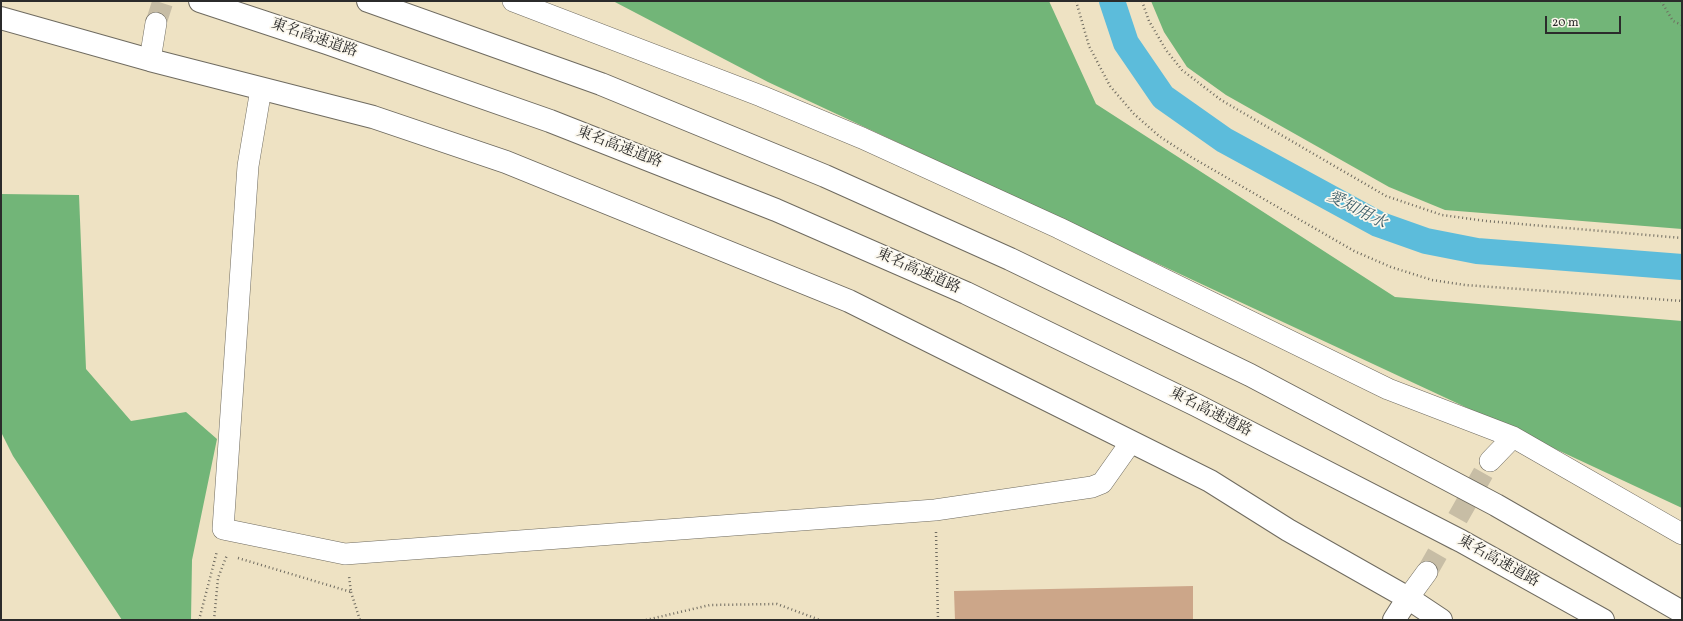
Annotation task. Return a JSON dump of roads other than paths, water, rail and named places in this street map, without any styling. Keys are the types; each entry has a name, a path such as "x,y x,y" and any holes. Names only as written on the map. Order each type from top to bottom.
{"main road":[{"name":"東名高速道路","path":"200,1 327,43 550,121 776,210 966,293 1196,405 1447,533 1603,620"},
{"path":"368,1 601,84 825,176 1010,259 1264,382 1496,506 1682,612"},
{"path":"1,18 150,60 373,117 506,162 849,300 1210,481 1288,530 1408,598 1441,620"},
{"path":"1394,620 1408,598"}],"street":[{"path":"513,1 761,96 862,138 1059,228 1388,389 1513,436 1682,534"},
{"path":"150,60 156,23"},
{"path":"261,89 248,166 223,529 345,554 935,510 1092,487 1102,483 1131,442"},
{"path":"1490,461 1513,436"},
{"path":"1408,598 1427,572"}],"waterway":[{"name":"愛知用水","path":"1112,1 1126,43 1163,97 1224,140 1378,224 1426,241 1477,251 1682,267"}],"tunnel":[{"path":"156,23 163,1"},
{"path":"1427,572 1490,461"}]}
